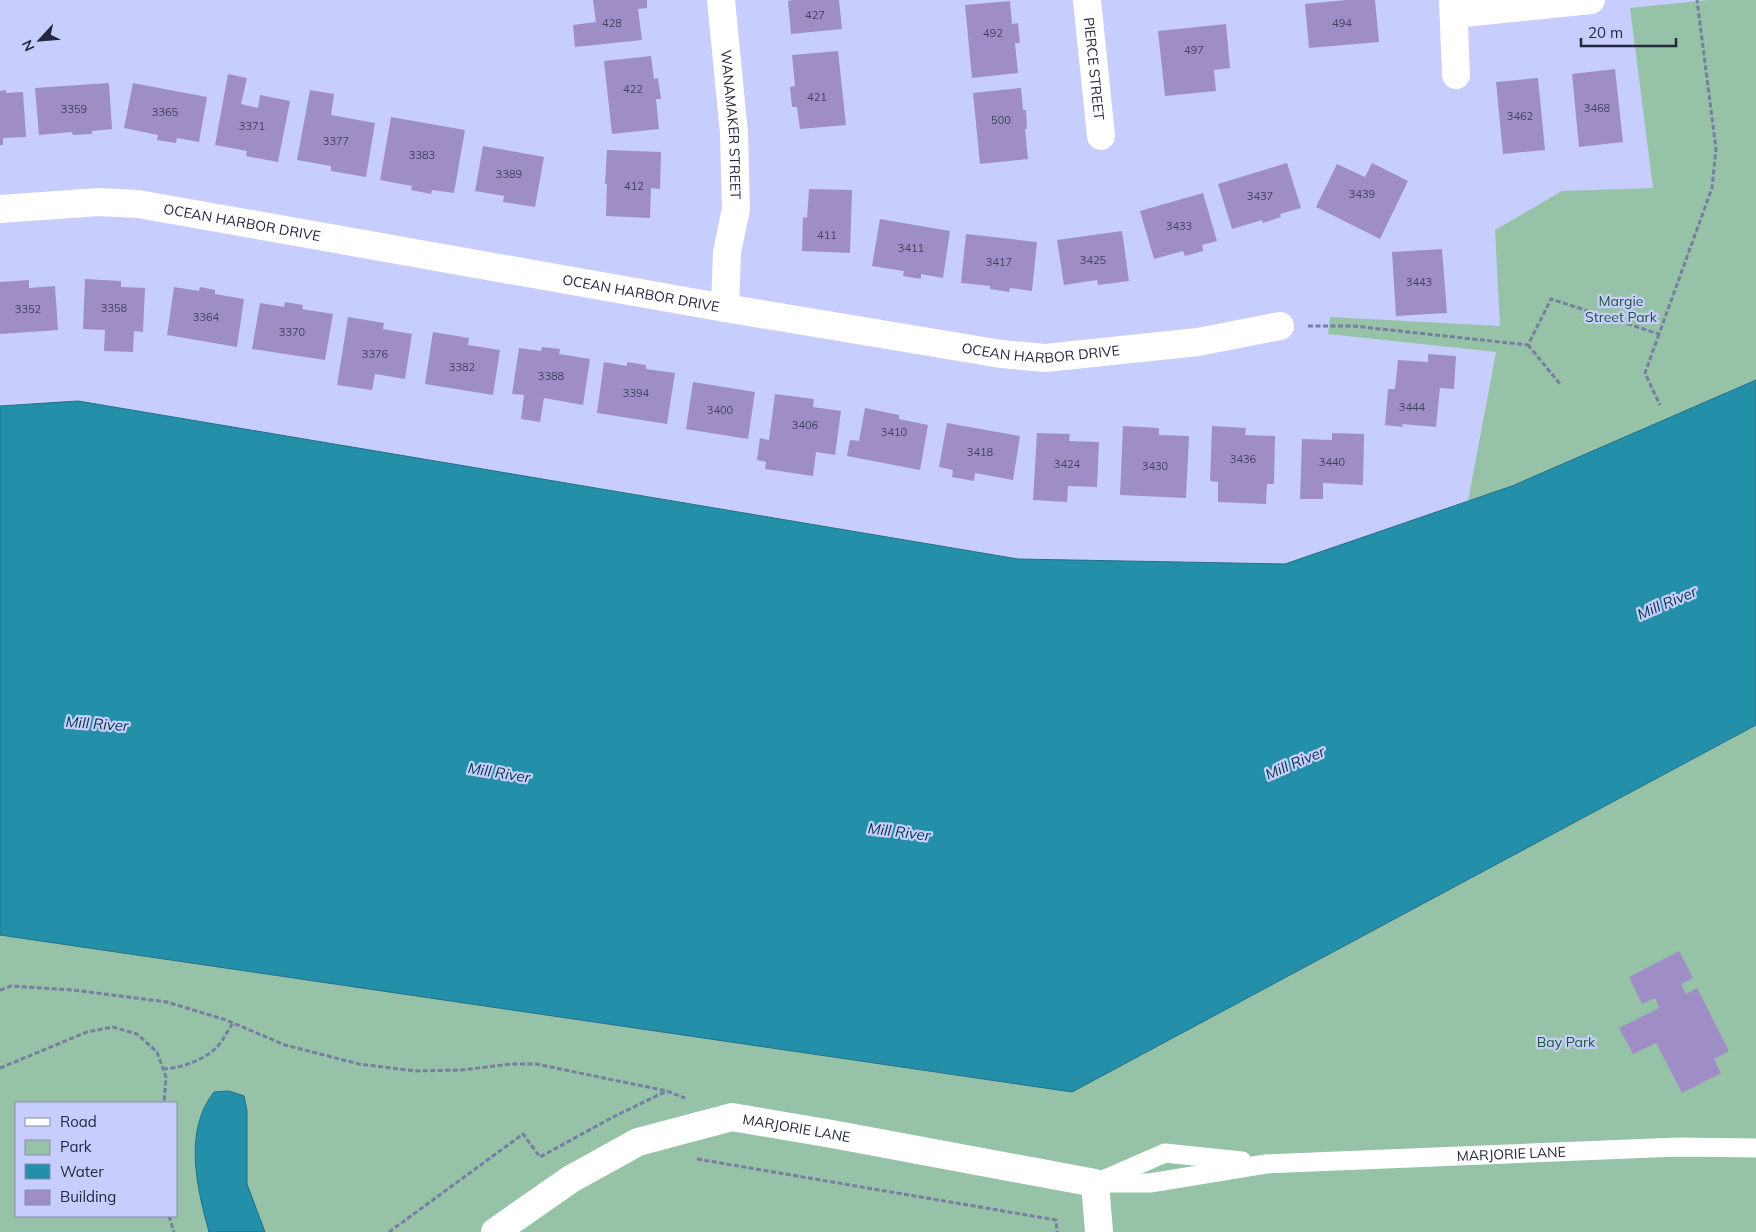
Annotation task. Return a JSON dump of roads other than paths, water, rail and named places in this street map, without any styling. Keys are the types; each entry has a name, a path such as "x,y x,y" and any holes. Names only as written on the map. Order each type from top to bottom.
{"street":[{"name":"WANAMAKER STREET","path":"721,0 734,133 736,209 727,252 726,308"},
{"name":"PIERCE STREET","path":"1087,0 1101,136"},
{"path":"1456,75 1454,7 1591,0"},
{"name":"OCEAN HARBOR DRIVE","path":"0,209 98,202 138,204 726,308 1001,354 1045,358 1198,342 1280,326"},
{"name":"MARJORIE LANE","path":"495,1232 571,1180 638,1142 732,1117 1095,1183"},
{"path":"1095,1183 1099,1232"}],"lane":[{"name":"MARJORIE LANE","path":"1095,1183 1150,1182 1266,1164 1678,1148 1756,1148"},
{"name":"MARJORIE LANE","path":"1095,1183 1165,1153 1266,1164"}],"water":[{"name":"Mill River","path":"1756,380 1756,725 1072,1092 0,935 0,406 78,401 1018,559 1285,564 1512,486"},
{"path":"229,1091 244,1096 247,1111 247,1184 265,1232 209,1232 204,1215 195,1160 198,1124 204,1107 214,1092"}],"park label":[{"name":"Margie Street Park","path":"1621,310"},
{"name":"Bay Park","path":"1566,1042"}]}
